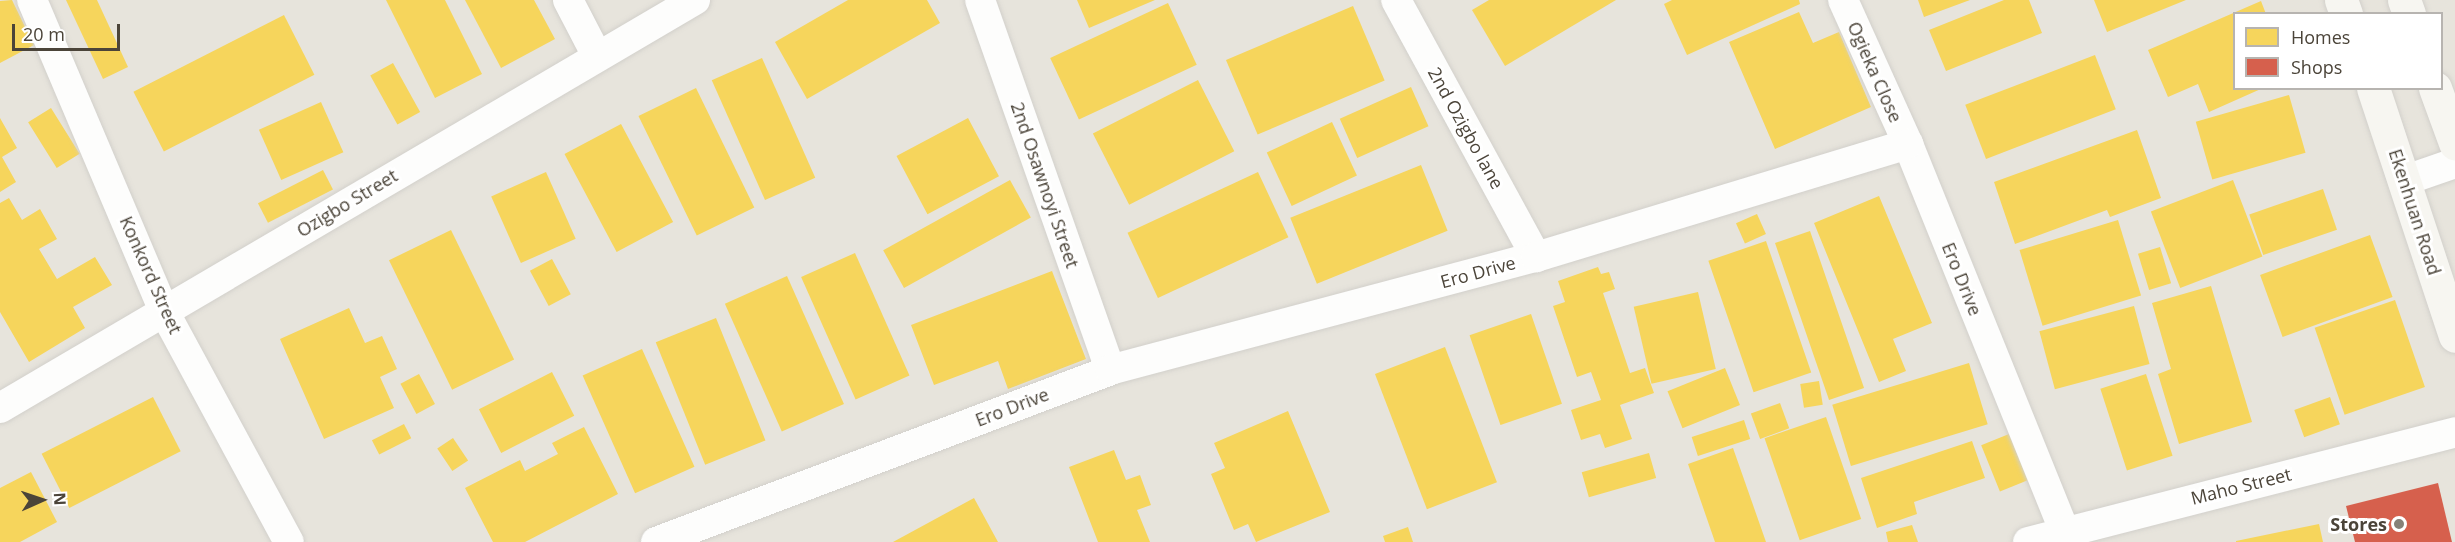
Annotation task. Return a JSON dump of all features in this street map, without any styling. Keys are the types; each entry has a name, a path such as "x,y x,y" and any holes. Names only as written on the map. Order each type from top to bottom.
{"main road":[{"name":"Ekenhuan Road","path":"2374,90 2406,180 2455,336"},
{"path":"2437,90 2455,143"}],"street":[{"name":"Konkord Street","path":"32,0 165,313 288,542"},
{"path":"568,0 596,54"},
{"name":"Ozigbo Street","path":"0,408 165,313 596,54 695,0"},
{"name":"2nd Osawnoyi Street","path":"980,0 1110,370"},
{"name":"2nd Ozigbo lane","path":"1396,0 1536,257"},
{"name":"Ogieka Close","path":"1843,0 1908,144"},
{"name":"Ero Drive","path":"656,542 1110,370 1536,257 1908,144 2067,536"},
{"path":"2406,180 2455,163"},
{"name":"Maho Street","path":"2028,542 2067,536 2455,432"}],"shaded area":[{"path":"0,0 2455,0 2455,542 0,542"}],"building: Homes":[{"path":"12,0 34,45 0,63 0,1"},
{"path":"66,0 97,0 128,67 103,79"},
{"path":"386,0 445,0 482,74 435,98"},
{"path":"465,0 534,0 555,39 501,68"},
{"path":"848,0 927,0 940,23 807,99 775,42"},
{"path":"1077,0 1155,0 1089,28"},
{"path":"1489,0 1616,0 1505,66 1472,10"},
{"path":"1672,0 1799,0 1800,4 1687,55 1664,4"},
{"path":"1918,0 1970,0 1924,17"},
{"path":"2004,0 2029,0 2042,33 1946,71 1929,30"},
{"path":"2094,0 2186,0 2107,32"},
{"path":"2261,1 2265,12 2236,12"},
{"path":"1168,3 1197,65 1079,120 1050,58"},
{"path":"1353,6 1385,81 1258,134 1226,60"},
{"path":"1799,12 1813,43 1839,32 1871,107 1775,149 1729,42"},
{"path":"2233,13 2233,90 2258,90 2209,112 2198,84 2168,97 2148,50"},
{"path":"284,15 314,75 164,151 133,92"},
{"path":"2095,55 2116,109 1986,159 1965,105"},
{"path":"762,58 815,178 765,200 712,80"},
{"path":"393,63 420,112 397,125 370,76"},
{"path":"1198,80 1234,151 1129,205 1093,134"},
{"path":"1411,87 1428,126 1357,158 1340,119"},
{"path":"696,88 754,208 697,236 638,116"},
{"path":"2289,95 2306,153 2212,179 2196,122"},
{"path":"321,102 343,152 281,180 259,130"},
{"path":"51,108 80,154 57,168 28,122"},
{"path":"0,118 17,148 2,157 16,182 0,192"},
{"path":"968,118 999,176 927,214 896,156"},
{"path":"1332,122 1357,175 1292,206 1267,152"},
{"path":"621,124 673,222 617,252 564,154"},
{"path":"2137,130 2161,198 2110,217 2107,210 2015,244 1994,182"},
{"path":"1421,165 1448,231 1317,284 1290,218"},
{"path":"323,170 333,190 268,223 258,203"},
{"path":"546,172 576,239 521,263 491,196"},
{"path":"1258,172 1288,237 1158,298 1127,233"},
{"path":"1010,180 1031,218 904,288 883,250"},
{"path":"2233,180 2262,257 2180,288 2151,212"},
{"path":"2323,189 2337,230 2263,255 2249,214"},
{"path":"1879,196 1932,323 1893,339 1906,371 1879,382 1814,223"},
{"path":"9,198 22,220 40,209 57,239 39,249 57,279 95,257 112,285 73,307 85,328 29,362 0,312 0,203"},
{"path":"1757,214 1766,234 1745,243 1736,223"},
{"path":"2118,220 2141,296 2043,326 2020,250"},
{"path":"451,230 514,359 452,390 389,260"},
{"path":"1810,231 1864,388 1829,400 1775,243"},
{"path":"2370,235 2393,297 2283,337 2260,275"},
{"path":"1766,241 1811,372 1754,392 1708,261"},
{"path":"2160,247 2171,283 2149,290 2138,254"},
{"path":"855,253 910,375 856,399 801,277"},
{"path":"552,259 571,294 549,306 530,271"},
{"path":"1598,267 1601,274 1609,272 1615,289 1603,293 1630,373 1645,368 1654,393 1620,405 1632,439 1605,448 1600,434 1581,440 1571,410 1601,400 1591,372 1577,377 1553,306 1565,302 1558,281"},
{"path":"1052,271 1086,359 1008,389 998,361 934,385 911,325"},
{"path":"787,276 844,404 782,432 725,304"},
{"path":"2211,286 2252,422 2179,444 2158,374 2171,369 2152,303"},
{"path":"1698,292 1716,369 1651,384 1634,307"},
{"path":"2395,300 2425,387 2345,415 2315,328"},
{"path":"2134,306 2150,364 2055,389 2039,331"},
{"path":"349,308 365,343 382,336 397,369 380,377 394,408 324,439 280,339"},
{"path":"1531,314 1562,404 1500,425 1470,335"},
{"path":"716,318 765,440 705,465 656,342"},
{"path":"1445,347 1497,482 1427,509 1375,374"},
{"path":"642,349 694,467 635,493 583,375"},
{"path":"1969,363 1988,424 1851,466 1832,405"},
{"path":"1725,368 1740,405 1682,428 1668,391"},
{"path":"552,372 574,416 501,453 479,409"},
{"path":"419,374 435,404 416,414 400,384"},
{"path":"2146,374 2173,456 2127,471 2100,389"},
{"path":"1819,381 1823,405 1804,408 1800,384"},
{"path":"153,397 181,451 69,508 42,454"},
{"path":"2330,397 2340,424 2304,437 2294,410"},
{"path":"1780,403 1789,428 1760,439 1751,414"},
{"path":"1288,411 1330,512 1256,542 1248,524 1234,530 1211,474 1225,468 1214,443"},
{"path":"1826,417 1861,519 1800,540 1765,438"},
{"path":"1744,420 1750,439 1698,456 1692,437"},
{"path":"404,424 411,438 379,455 372,440"},
{"path":"584,427 618,494 525,542 493,542 465,488 520,460 525,471 558,454 552,443"},
{"path":"2009,434 2028,480 2000,492 1981,445"},
{"path":"453,438 468,460 452,471 437,449"},
{"path":"1972,441 1985,478 1914,502 1917,514 1877,528 1861,478"},
{"path":"1733,448 1766,542 1715,542 1688,464"},
{"path":"1114,450 1126,480 1140,475 1151,505 1137,510 1150,542 1098,542 1069,467"},
{"path":"1649,453 1656,478 1589,497 1582,472"},
{"path":"31,472 57,522 20,542 0,542 0,488"},
{"path":"974,498 998,542 893,542"},
{"path":"2319,524 2323,542 2236,542 2236,541"},
{"path":"1912,525 1918,542 1888,542 1886,532"},
{"path":"1408,527 1413,542 1385,542 1383,536"}],"building: Shops":[{"name":"Stores","path":"2438,483 2452,542 2355,542 2346,506"}],"place":[{"name":"Stores","path":"2399,524"}]}
